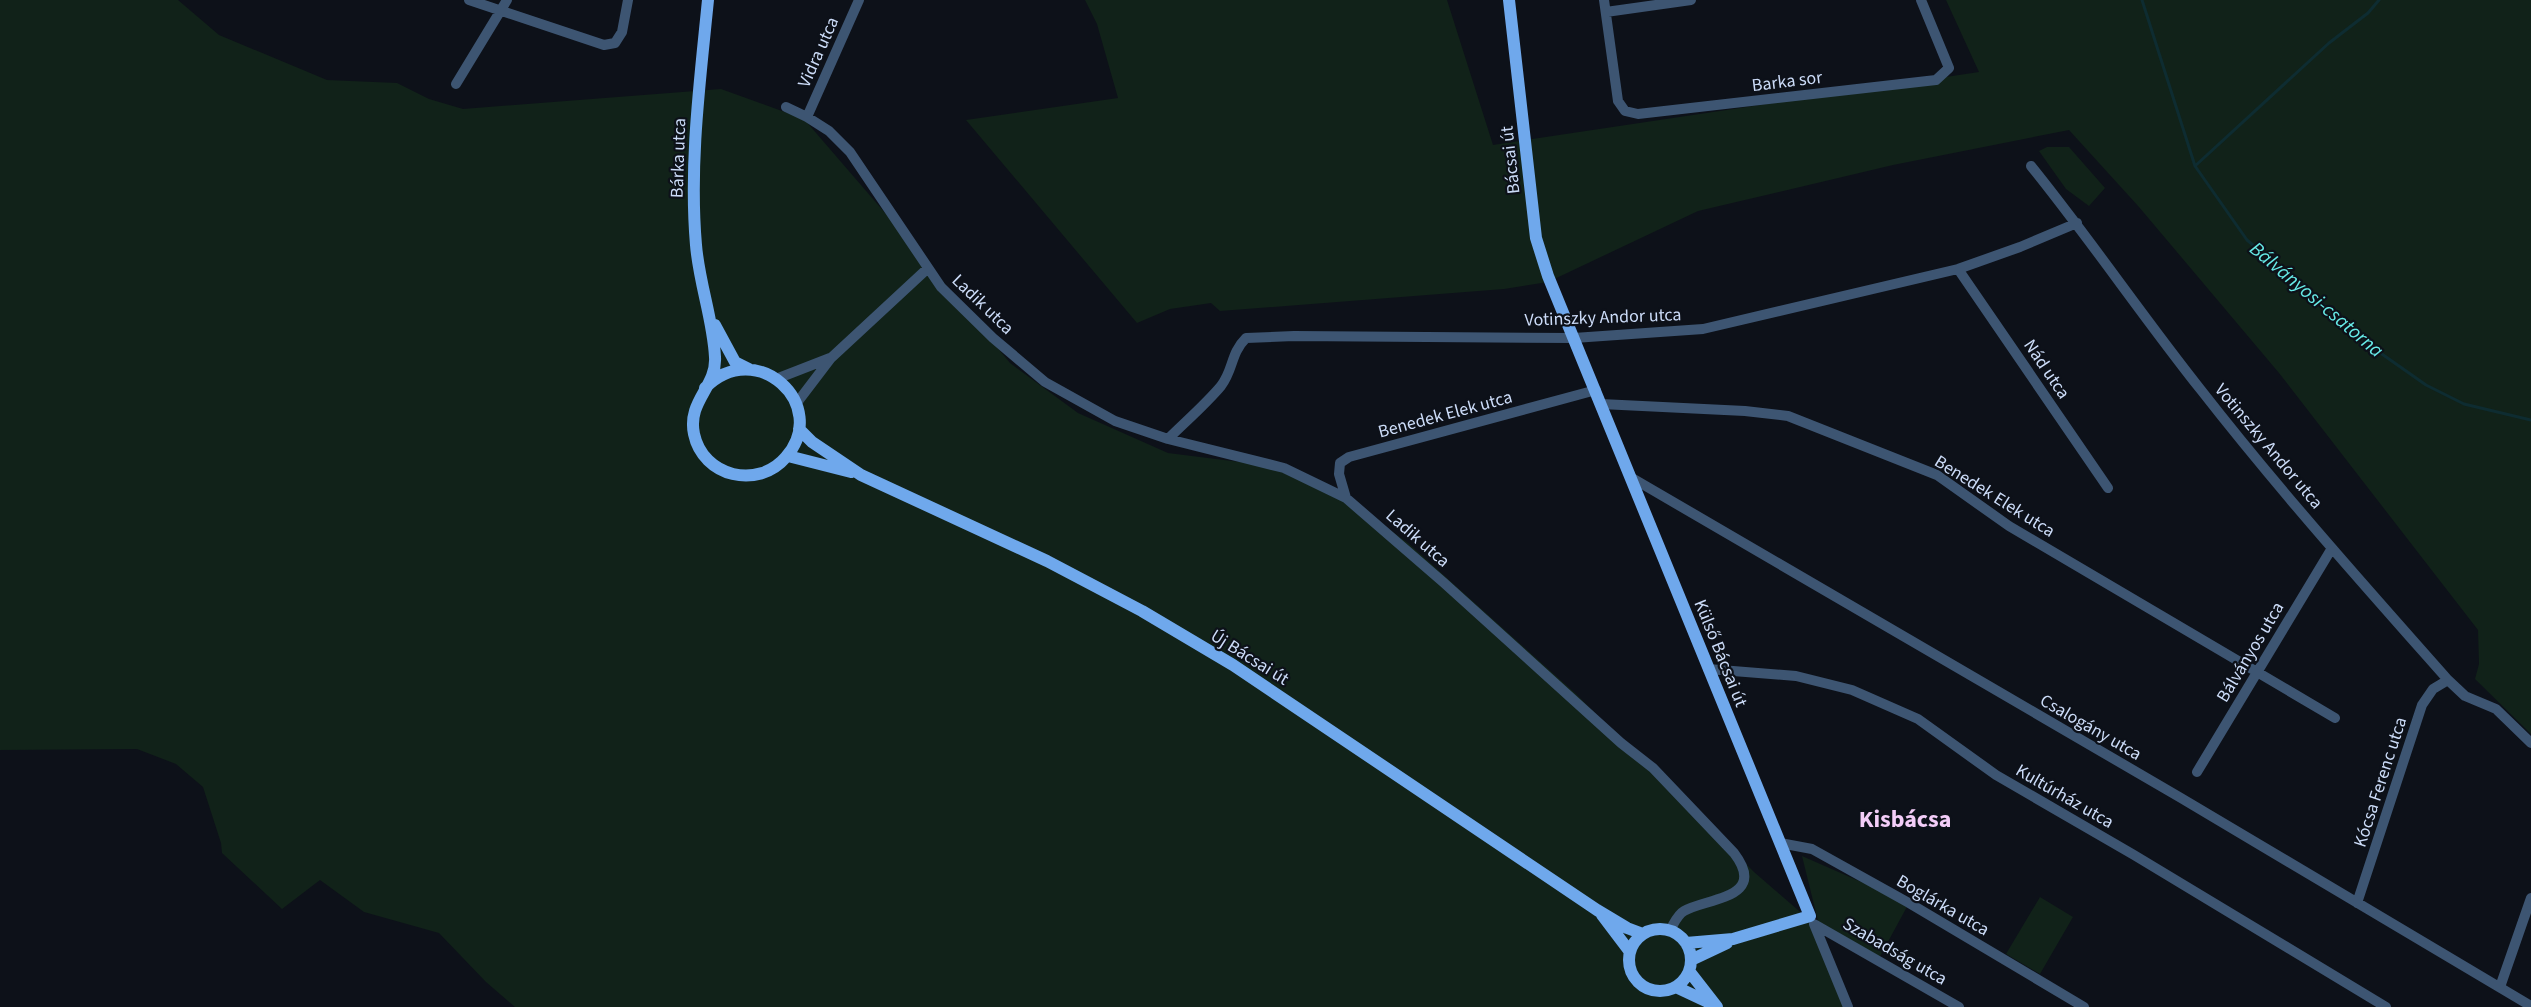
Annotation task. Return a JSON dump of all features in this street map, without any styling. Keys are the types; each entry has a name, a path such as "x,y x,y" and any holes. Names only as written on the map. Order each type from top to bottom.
{"street":[{"path":"470,0 604,45 615,43 622,32 628,0"},
{"path":"456,84 507,0"},
{"name":"Bárka utca","path":"708,0 694,182 696,247 710,316"},
{"name":"Vidra utca","path":"807,117 859,0"},
{"name":"Bácsai út","path":"1509,0 1536,238 1562,312"},
{"path":"1604,0 1606,12 1691,0"},
{"name":"Barka sor","path":"1606,12 1618,101 1625,111 1638,114 1936,80 1948,68 1921,0"},
{"name":"Ladik utca","path":"786,108 807,117 829,131 850,152 941,287 985,331 1045,382 1115,421 1168,439 1284,468 1346,498 1443,582 1621,743 1653,768 1734,853 1739,860 1743,874 1737,890 1728,897 1683,912 1670,930"},
{"name":"Votinszky Andor utca","path":"2031,166 2077,223 2201,390 2332,548 2448,680 2465,696 2496,710 2531,743"},
{"name":"Votinszky Andor utca","path":"1168,439 1221,386 1230,371 1236,347 1246,338 1294,336 1574,338 1703,329 1958,268 2020,247 2077,223"},
{"name":"Nád utca","path":"1958,268 2108,488"},
{"name":"Ladik utca","path":"796,404 831,358 927,269"},
{"name":"Külső Bácsai út","path":"1562,312 1848,1007"},
{"path":"710,316 735,362 776,378 788,390 796,404 799,429 795,444 788,456 768,471 752,476 735,475 712,464 697,444 693,428 694,411 712,377 715,359 710,316"},
{"name":"Ladik utca","path":"776,378 831,358"},
{"path":"705,388 723,374 749,369"},
{"name":"Benedek Elek utca","path":"1346,498 1339,474 1340,463 1349,457 1596,390"},
{"name":"Benedek Elek utca","path":"1601,404 1745,411 1788,416 1937,476 2009,526 2335,718"},
{"name":"Új Bácsai út","path":"799,429 812,442 861,475 1047,561 1152,617 1243,672 1597,909 1627,928 1643,934"},
{"name":"Új Bácsai út","path":"788,456 861,475"},
{"name":"Csalogány utca","path":"1632,478 2531,1006"},
{"name":"Bálványos utca","path":"2197,772 2332,548"},
{"name":"Kultúrház utca","path":"1708,669 1796,676 1840,687 1918,719 1996,775 2386,1007"},
{"name":"Kócsa Ferenc utca","path":"2357,903 2422,705 2433,689 2448,680"},
{"name":"Boglárka utca","path":"1780,843 1812,849 2084,1007"},
{"path":"2500,987 2531,898"},
{"name":"Új Bácsai út","path":"1597,909 1630,952 1632,972 1646,988 1666,990 1676,987 1716,1007"},
{"path":"1630,952 1634,943 1643,934 1660,928 1670,930 1686,943 1733,939 1812,920"},
{"name":"Szabadság utca","path":"1812,920 1959,1007"},
{"path":"1676,987 1690,966 1733,939"},
{"name":"Új Bácsai út","path":"1686,943 1690,966 1716,1007"},
{"path":"2508,1007 2514,996"}],"green space":[{"path":"0,0 178,0 219,35 327,80 397,83 429,99 463,109 721,89 804,119 917,250 1010,363 1078,413 1168,453 1264,465 1345,497 1408,543 1575,693 1754,872 1820,929 1802,856 1909,903 1877,962 1822,932 1851,1007 515,1007 486,982 439,933 364,912 320,880 282,909 222,853 221,843 203,787 176,764 137,749 0,750"},
{"path":"1085,0 1447,0 1493,145 1979,72 1946,0 2531,0 2531,734 2475,679 2479,664 2478,630 2279,373 2139,207 2069,130 1893,165 1698,211 1548,282 1504,289 1220,311 1211,303 1170,309 1137,323 966,120 1118,98 1097,24"},
{"path":"2047,147 2069,147 2105,188 2089,206 2066,189 2039,151"},
{"path":"2040,897 2073,917 2040,974 2006,954"}],"waterway":[{"name":"Bálványosi-csatorna","path":"2142,0 2195,166 2247,240 2379,352 2426,385 2464,404 2531,420"},
{"name":"Bálványosi-csatorna","path":"2195,166 2329,43 2368,13 2379,0"}],"district":[{"name":"Kisbácsa","path":"1905,819"}]}
